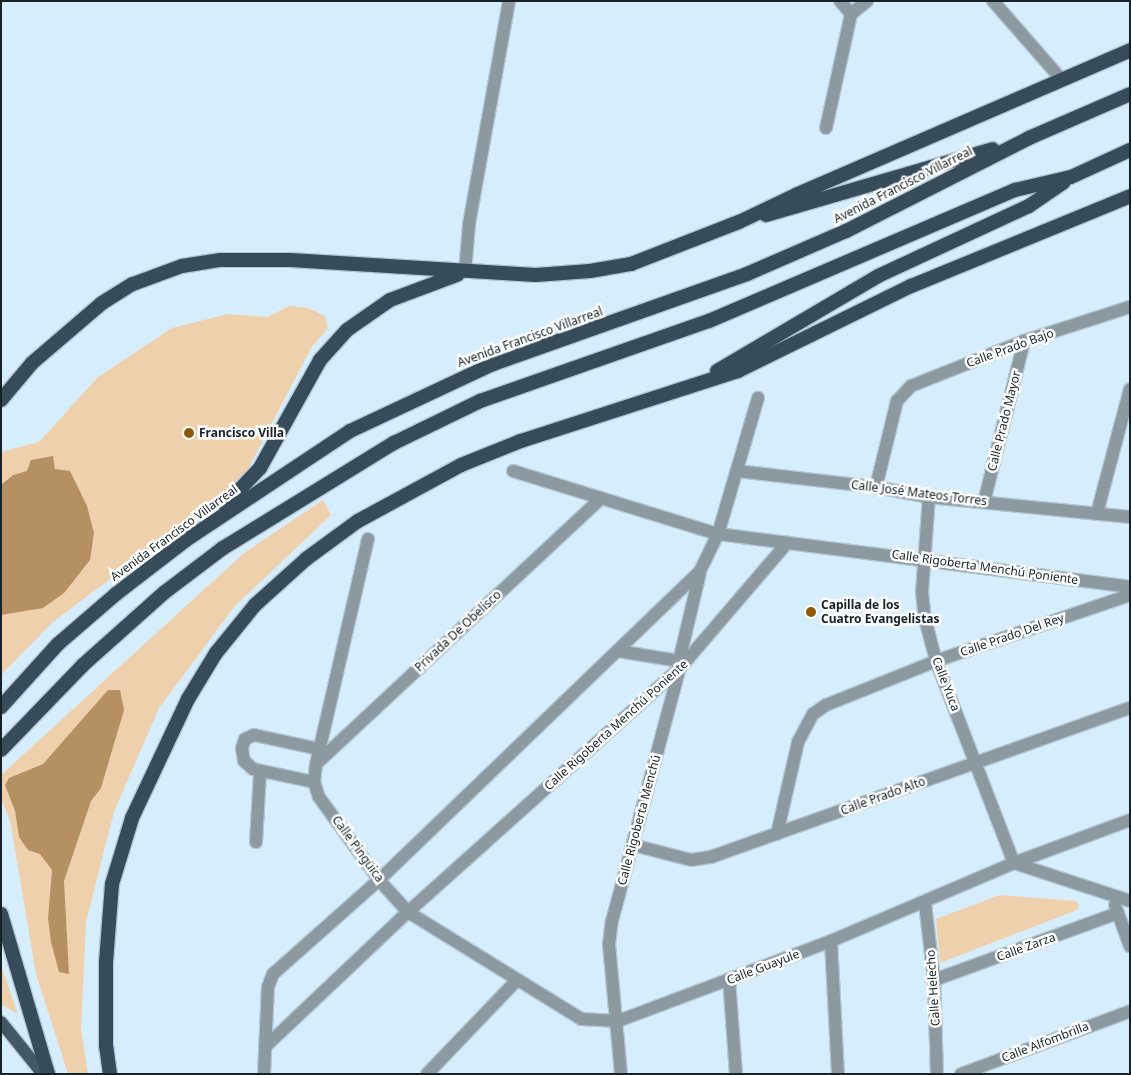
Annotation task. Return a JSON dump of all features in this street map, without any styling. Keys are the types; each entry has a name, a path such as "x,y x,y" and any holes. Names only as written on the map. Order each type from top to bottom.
{"highway":[{"path":"1,400 32,363 102,303 133,284 182,266 221,260 290,260 536,275 598,270 666,252 740,222 806,190 1130,50"},
{"name":"Avenida Francisco Villarreal","path":"1,707 58,644 116,594 186,540 350,431 421,396 493,364 747,274 846,231 1029,138 1130,94"},
{"path":"740,222 815,203 1029,138"},
{"path":"687,390 878,276 1029,206 1071,177 1130,150"},
{"path":"1,750 83,665 165,592 223,548 394,443 498,394 709,321 1015,190 1071,177"},
{"path":"110,1074 106,1045 106,962 112,884 132,818 188,699 216,653 256,605 306,559 358,520 407,491 521,441 687,390 738,371 911,286 1130,196"},
{"path":"186,540 250,482 320,360 347,330 390,300 465,272"},
{"path":"1,914 48,1074"}],"main road":[{"path":"1,1022 43,1074"}],"street":[{"path":"465,272 469,224 509,1"},
{"path":"840,1 851,14"},
{"path":"826,128 851,14 866,1"},
{"path":"993,1 1062,80"},
{"name":"Calle Prado Bajo","path":"876,487 897,401 910,386 1024,341 1130,306"},
{"name":"Calle Prado Mayor","path":"984,502 1024,341"},
{"path":"1097,513 1130,390"},
{"path":"264,1074 268,987 273,974 379,880 700,571 718,534 758,398"},
{"path":"513,471 718,534 787,543"},
{"name":"Calle José Mateos Torres","path":"737,471 876,487 929,497 1130,517"},
{"name":"Calle Yuca","path":"929,497 922,592 925,619 936,661 1014,863"},
{"name":"Privada De Obelisco","path":"316,764 601,498"},
{"path":"319,749 249,736 242,755 248,766 260,772 314,782 319,749 368,538"},
{"name":"Calle Rigoberta Menchú Poniente","path":"265,1047 408,912 680,665 787,543 924,558 1130,587"},
{"name":"Calle Rigoberta Menchú","path":"621,1074 618,1021 609,944 616,904 634,845 680,665 700,571"},
{"name":"Calle Prado Del Rey","path":"777,834 798,742 813,714 826,705 936,661 1130,595"},
{"path":"618,651 680,665"},
{"name":"Calle Prado Alto","path":"634,845 692,860 712,857 1130,708"},
{"path":"256,842 260,772"},
{"name":"Calle Pingüica","path":"314,782 319,797 379,880 408,912"},
{"name":"Calle Guayule","path":"408,912 581,1019 618,1021 832,941 925,903 1014,863 1130,820"},
{"path":"1014,863 1130,902"},
{"path":"1112,895 1130,946"},
{"name":"Calle Helecho","path":"925,903 934,980 937,1074"},
{"name":"Calle Zarza","path":"934,980 1118,913"},
{"path":"832,941 838,1074"},
{"path":"729,979 736,1074"},
{"path":"427,1074 517,980"},
{"name":"Calle Alfombrilla","path":"961,1074 1130,1011"}],"shaded area":[{"path":"289,306 308,308 325,316 328,328 311,348 243,479 53,622 1,675 1,452 39,442 98,377 172,328 228,314 268,317"},
{"path":"53,456 55,469 70,471 87,506 94,533 90,560 64,593 43,608 1,615 1,485 13,475 27,471 31,460"},
{"path":"323,500 331,515 234,607 159,708 114,812 86,922 81,1028 88,1074 68,1074 36,974 10,820 1,799 1,775 244,553"},
{"path":"108,690 120,690 124,710 101,788 91,801 64,881 69,974 59,972 51,942 48,918 52,870 40,854 28,850 19,837 15,811 5,785 9,778 43,764"},
{"path":"1000,895 1076,901 1079,905 1077,910 940,963 936,919"},
{"path":"1,965 18,1014 1,1004"}],"place":[{"name":"Francisco Villa","path":"189,433"},
{"name":"Capilla de los Cuatro Evangelistas","path":"811,612"}]}
